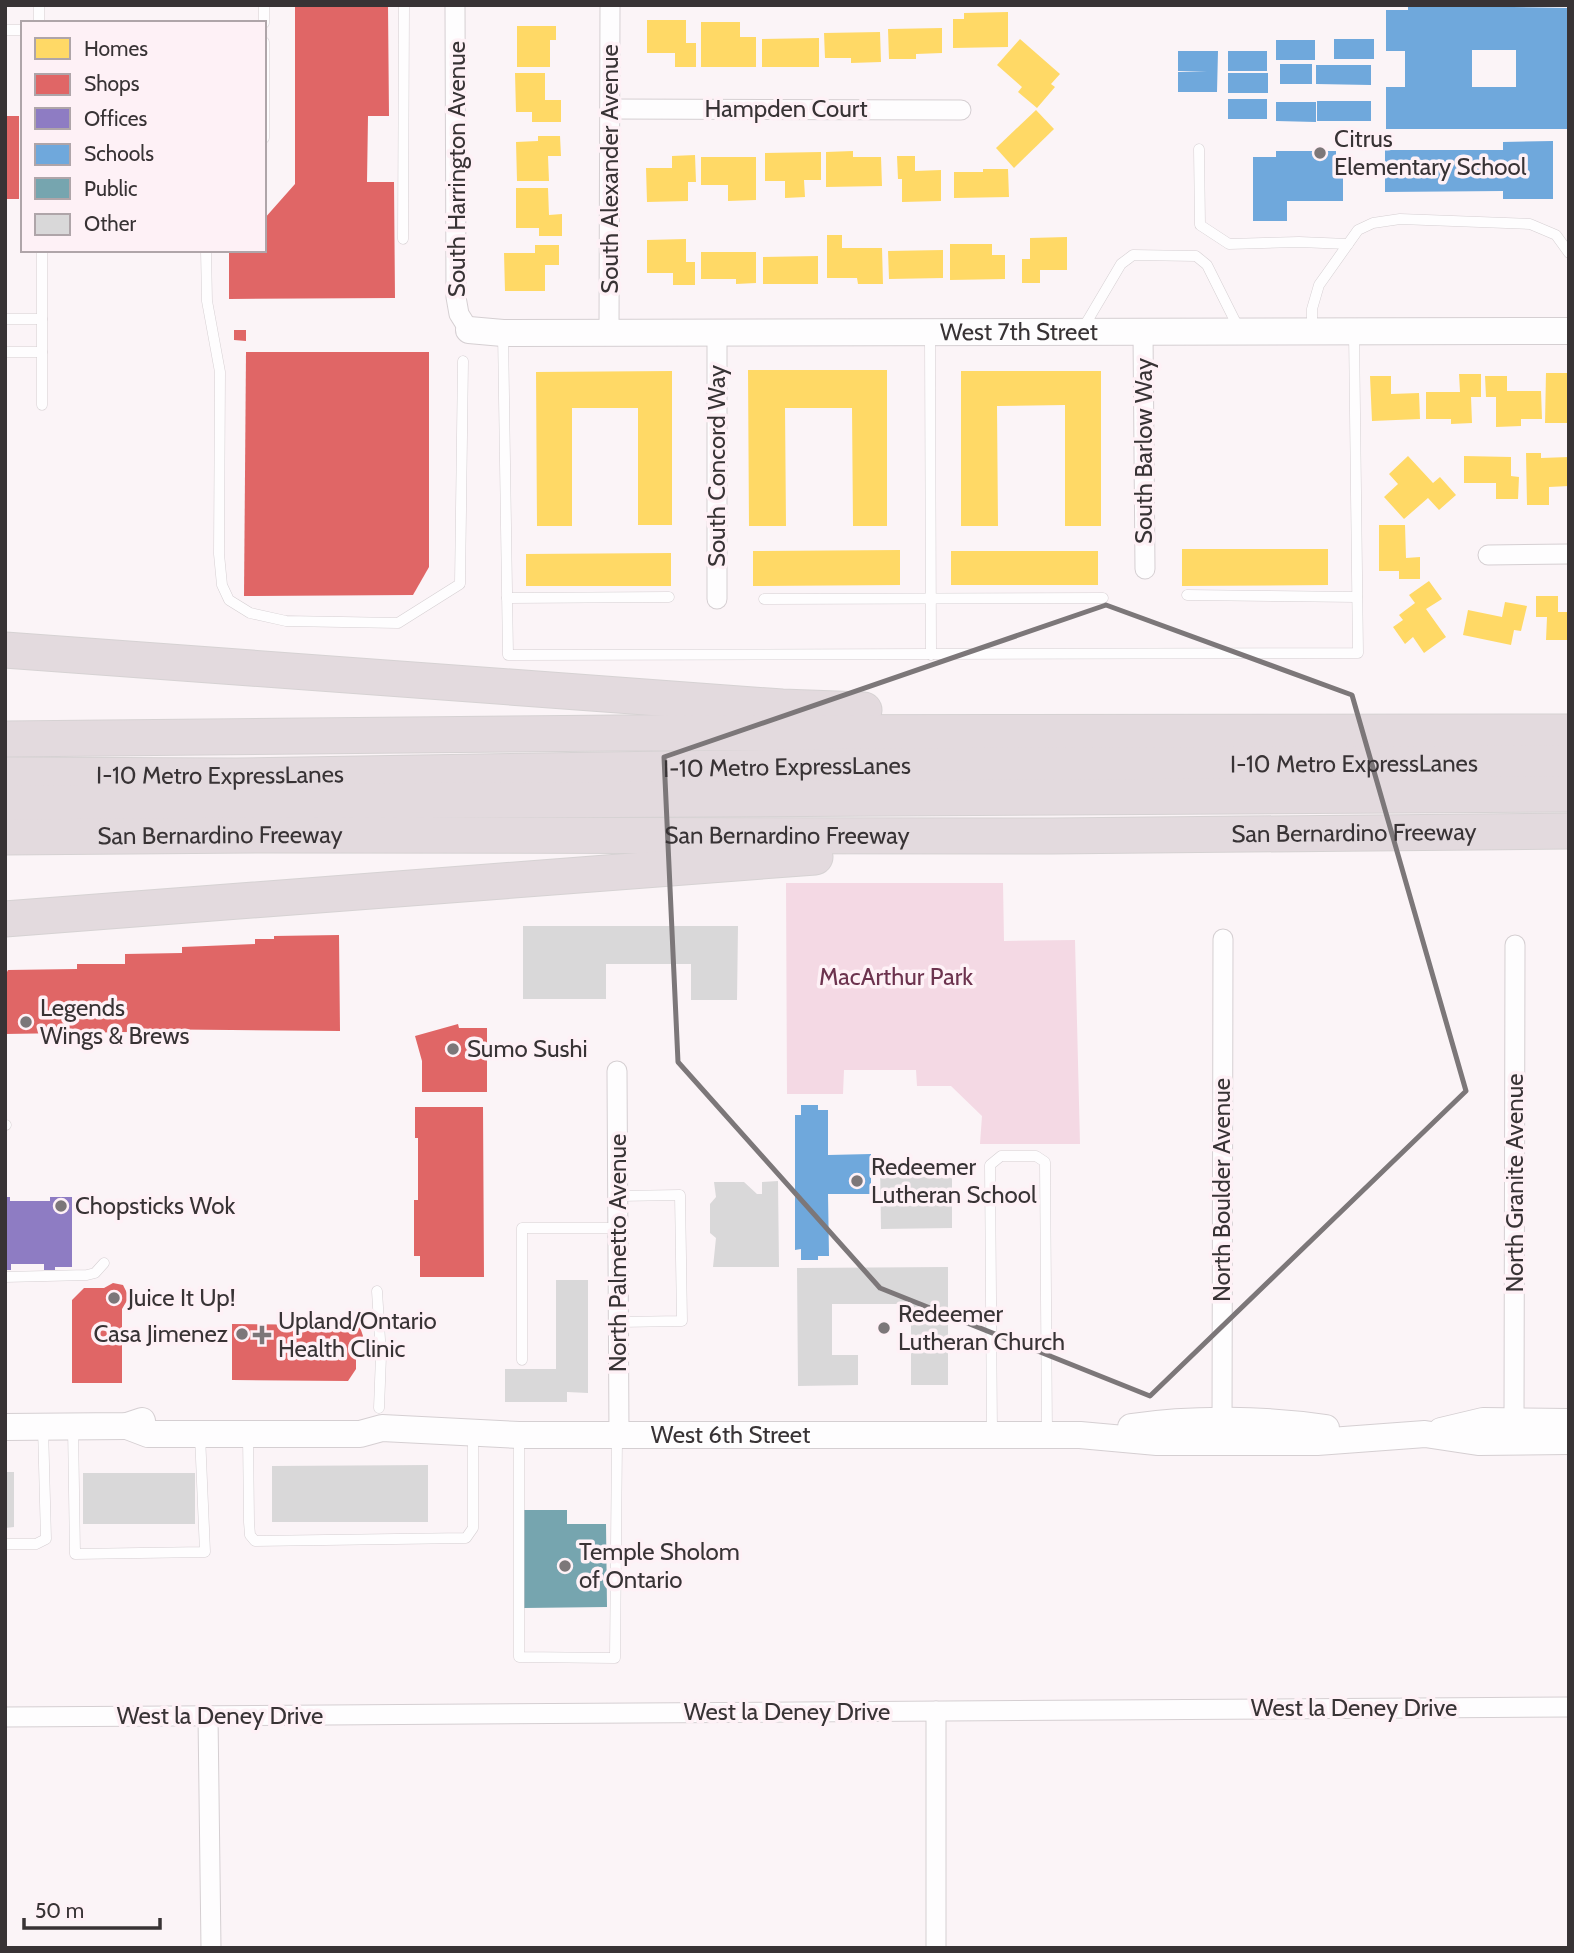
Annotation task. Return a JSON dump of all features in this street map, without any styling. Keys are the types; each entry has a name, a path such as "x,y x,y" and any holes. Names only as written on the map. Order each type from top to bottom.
{"highway":[{"path":"5,650 782,707 908,712 1135,713 1211,733"},
{"path":"5,739 619,733 1569,732"},
{"path":"619,733 850,766"},
{"name":"I-10 Metro ExpressLanes","path":"5,775 236,776 850,766 1569,763"},
{"name":"I-10 Metro ExpressLanes","path":"5,803 1569,794"},
{"path":"259,835 765,799"},
{"name":"San Bernardino Freeway","path":"5,837 1052,836 1569,831"},
{"path":"7,920 817,857 1002,856 1052,836"}],"street":[{"name":"South Harrington Avenue","path":"455,5 456,297 458,314 469,330"},
{"name":"South Alexander Avenue","path":"609,332 610,5"},
{"name":"Hampden Court","path":"610,109 961,110"},
{"name":"West 7th Street","path":"469,330 503,333 1569,331"},
{"name":"South Concord Way","path":"717,333 717,599"},
{"name":"South Barlow Way","path":"1143,333 1145,569"},
{"path":"1488,555 1569,554"},
{"name":"North Boulder Avenue","path":"1222,1432 1223,939"},
{"name":"North Granite Avenue","path":"1514,1420 1515,945"},
{"name":"North Palmetto Avenue","path":"617,1071 618,1436"},
{"name":"West 6th Street","path":"5,1427 128,1426 159,1416 200,1416 249,1419 380,1418 473,1433 519,1435 1080,1435 1157,1423 1222,1432 1278,1421 1387,1435 1425,1434 1478,1442 1569,1441"},
{"name":"West 6th Street","path":"128,1426 148,1434 360,1434 380,1418"},
{"name":"West 6th Street","path":"1425,1434 1483,1421 1569,1422"},
{"name":"West la Deney Drive","path":"5,1717 1569,1707"},
{"path":"936,1711 936,1948"},
{"path":"208,1716 211,1948"}],"lane":[{"path":"403,239 404,5"},
{"path":"1199,149 1200,225 1229,244 1348,244"},
{"path":"1312,333 1312,309 1319,285 1358,230 1373,223 1400,219 1530,224 1556,235 1569,253"},
{"path":"42,252 42,405"},
{"path":"206,252 207,301 220,372 219,554 222,585 229,600 250,613 286,621 398,623 460,584 463,361"},
{"path":"1081,333 1121,264 1133,256 1196,256 1207,265 1241,333"},
{"path":"5,319 43,319"},
{"path":"929,332 931,654"},
{"path":"503,333 508,655 1358,653 1354,332"},
{"path":"5,352 43,352"},
{"path":"1187,595 1357,597"},
{"path":"507,598 669,597"},
{"path":"764,599 1103,598"},
{"path":"992,1435 990,1165 1001,1156 1036,1156 1045,1162 1047,1435"},
{"path":"618,1196 680,1195 682,1321 619,1322"},
{"path":"522,1360 522,1228 618,1228"},
{"path":"5,1277 87,1275 95,1273 104,1263"},
{"path":"377,1290 381,1356 380,1418"},
{"path":"5,1544 36,1544 46,1539 43,1427"},
{"path":"73,1427 75,1554 205,1552 200,1434"},
{"path":"248,1434 249,1522 250,1535 255,1541 466,1538 473,1528 473,1433"},
{"path":"519,1435 519,1657 615,1658 618,1436"}],"highlighted area":[{"path":"1106,605 1352,695 1466,1091 1150,1396 880,1288 678,1062 664,757"}],"green space":[{"name":"MacArthur Park","path":"786,883 1003,883 1004,941 1075,940 1080,1144 980,1144 982,1116 951,1086 917,1086 916,1070 844,1070 843,1094 787,1094"}],"building: Homes":[{"path":"1008,12 1008,47 953,48 953,19 964,19 964,13"},
{"path":"647,20 686,20 686,43 696,43 696,67 675,67 675,53 647,53"},
{"path":"701,22 740,22 740,37 756,37 756,67 701,67"},
{"path":"517,26 556,26 556,40 550,40 550,67 517,67"},
{"path":"942,28 942,53 916,54 916,59 889,59 888,29"},
{"path":"880,32 881,62 851,63 851,58 825,58 824,33"},
{"path":"819,38 819,67 762,67 762,39"},
{"path":"1020,39 1060,74 1051,84 1055,87 1037,108 1018,92 1022,87 997,65"},
{"path":"515,73 545,73 545,100 561,100 561,122 532,122 532,112 516,112"},
{"path":"1036,110 1054,129 1014,168 996,148"},
{"path":"538,136 560,136 561,156 548,156 549,181 517,181 516,142 538,141"},
{"path":"853,151 853,157 881,157 882,186 826,187 826,152"},
{"path":"821,152 821,180 804,180 805,197 785,198 785,181 765,181 765,153"},
{"path":"695,155 696,182 688,182 688,201 647,202 646,168 672,168 672,156"},
{"path":"897,156 915,156 915,171 941,170 941,201 902,202 902,179 898,179"},
{"path":"701,157 756,157 756,200 728,201 728,185 701,185"},
{"path":"983,169 1008,169 1009,197 954,198 954,172 983,172"},
{"path":"516,188 548,188 549,215 562,214 562,236 539,236 539,228 516,228"},
{"path":"827,235 842,235 842,248 882,248 883,284 858,284 857,278 827,278"},
{"path":"1067,237 1067,270 1040,270 1040,283 1022,283 1022,259 1030,259 1030,238"},
{"path":"686,239 686,262 695,262 695,285 673,285 673,273 647,273 647,240"},
{"path":"950,244 992,244 992,255 1005,255 1005,279 950,280"},
{"path":"535,245 559,245 559,265 545,265 545,291 505,291 504,253 535,253"},
{"path":"943,250 943,278 889,279 888,251"},
{"path":"701,252 756,252 756,283 736,284 736,279 701,279"},
{"path":"818,256 818,284 763,284 763,257"},
{"path":"748,370 887,370 887,526 853,526 852,408 785,408 786,526 749,526"},
{"path":"672,371 672,525 638,525 638,408 572,408 572,526 537,526 536,372"},
{"path":"961,371 1101,371 1101,526 1065,526 1065,405 997,406 998,526 961,526"},
{"path":"1546,373 1568,373 1569,423 1545,423"},
{"path":"1459,374 1481,374 1481,397 1471,397 1472,423 1451,424 1451,419 1426,419 1426,392 1460,392"},
{"path":"1370,376 1391,376 1391,394 1419,393 1420,419 1372,421"},
{"path":"1485,376 1507,376 1507,391 1541,391 1542,419 1521,419 1521,426 1496,427 1496,397 1486,397"},
{"path":"1526,453 1541,453 1541,458 1569,457 1569,486 1549,487 1549,505 1527,505"},
{"path":"1408,456 1433,483 1440,477 1456,495 1439,510 1428,498 1404,519 1384,497 1398,484 1389,474"},
{"path":"1464,456 1511,457 1511,476 1519,477 1518,499 1496,499 1496,483 1464,483"},
{"path":"1379,525 1405,525 1406,558 1420,557 1420,579 1399,579 1399,571 1379,571"},
{"path":"1182,549 1328,549 1328,585 1182,586"},
{"path":"900,550 900,585 753,586 753,551"},
{"path":"951,551 1098,551 1098,585 951,585"},
{"path":"671,553 671,586 526,586 526,554"},
{"path":"1429,581 1442,599 1426,609 1446,637 1424,653 1413,637 1405,644 1393,627 1403,620 1399,615 1415,603 1409,595"},
{"path":"1536,596 1558,596 1558,612 1569,612 1569,640 1546,640 1547,617 1536,617"},
{"path":"1505,602 1527,606 1521,631 1514,630 1511,645 1463,635 1468,610 1502,617"}],"building: Shops":[{"path":"295,5 388,5 389,116 368,116 367,182 394,182 395,298 229,299 229,252 266,252 266,217 295,184"},
{"path":"5,116 19,116 19,199 5,199"},
{"path":"234,330 246,330 246,341 234,340"},
{"path":"246,352 429,352 429,567 413,595 244,596"},
{"path":"339,935 340,1031 130,1029 129,1032 5,1034 5,976 8,970 77,969 77,964 125,964 125,954 182,953 182,947 255,944 255,939 274,939 274,936"},
{"name":"Sumo Sushi","path":"458,1024 459,1028 487,1028 487,1092 422,1092 422,1061 415,1036"},
{"path":"415,1107 483,1107 484,1277 420,1277 420,1256 414,1256 414,1200 418,1200"},
{"path":"113,1283 123,1285 129,1297 122,1309 122,1383 72,1383 72,1300 84,1288 104,1288"},
{"path":"348,1322 360,1327 363,1336 356,1347 356,1369 348,1381 232,1380 232,1324 341,1325"}],"building: Offices":[{"path":"5,1197 10,1197 10,1201 50,1201 50,1197 72,1197 72,1267 44,1270 44,1264 11,1264 11,1270 5,1270"}],"building: Schools":[{"path":"1408,5 1569,8 1569,129 1386,129 1386,87 1405,87 1405,51 1386,51 1386,10 1408,10","holes":["1472,50 1516,50 1516,87 1472,87"]},
{"path":"1334,39 1374,39 1374,59 1334,59"},
{"path":"1276,40 1315,40 1315,60 1276,60"},
{"path":"1178,51 1218,51 1217,92 1178,92 1178,72 1207,72 1178,71"},
{"path":"1228,51 1267,51 1267,71 1228,71"},
{"path":"1280,64 1312,64 1312,84 1280,84"},
{"path":"1316,65 1371,65 1371,85 1316,84"},
{"path":"1228,73 1268,73 1268,93 1228,93"},
{"path":"1228,99 1267,99 1267,119 1228,119"},
{"path":"1317,101 1371,101 1371,121 1317,121"},
{"path":"1276,102 1316,102 1316,122 1276,121"},
{"path":"1553,141 1553,199 1503,199 1503,191 1385,192 1385,150 1503,150 1503,142"},
{"path":"1276,151 1336,151 1336,162 1343,162 1343,201 1287,201 1287,221 1253,221 1253,157 1276,157"},
{"path":"801,1105 818,1105 818,1110 828,1110 828,1155 871,1154 871,1194 828,1194 829,1256 818,1256 818,1260 801,1260 801,1249 795,1250 795,1115 801,1115"}],"building: Public":[{"name":"Temple Sholom of Ontario","path":"524,1510 567,1510 567,1524 606,1524 607,1607 524,1608"}],"building: Other":[{"path":"523,926 738,926 737,1000 691,1000 691,964 606,964 606,999 523,999"},
{"path":"880,1162 952,1162 952,1228 881,1229"},
{"path":"778,1181 779,1267 713,1267 716,1238 710,1233 710,1204 716,1197 714,1182 744,1182 757,1194 762,1194 762,1182"},
{"path":"948,1267 948,1385 911,1385 911,1304 832,1304 832,1355 858,1355 858,1385 798,1386 797,1268"},
{"path":"556,1280 588,1280 588,1393 567,1392 567,1402 505,1402 505,1369 556,1369"},
{"path":"428,1465 428,1522 272,1522 272,1466"},
{"path":"5,1472 14,1472 14,1527 5,1528"},
{"path":"83,1473 195,1473 195,1524 83,1524"}],"place":[{"name":"Citrus Elementary School","path":"1320,153"},
{"name":"Legends Wings & Brews","path":"26,1022"},
{"name":"Sumo Sushi","path":"453,1049"},
{"name":"Redeemer Lutheran School","path":"857,1181"},
{"name":"Chopsticks Wok","path":"61,1206"},
{"name":"Juice It Up!","path":"114,1298"},
{"name":"Redeemer Lutheran Church","path":"884,1328"},
{"name":"Casa Jimenez","path":"242,1334"},
{"name":"Upland/Ontario Health Clinic","path":"262,1335"},
{"name":"Temple Sholom of Ontario","path":"565,1566"}]}
